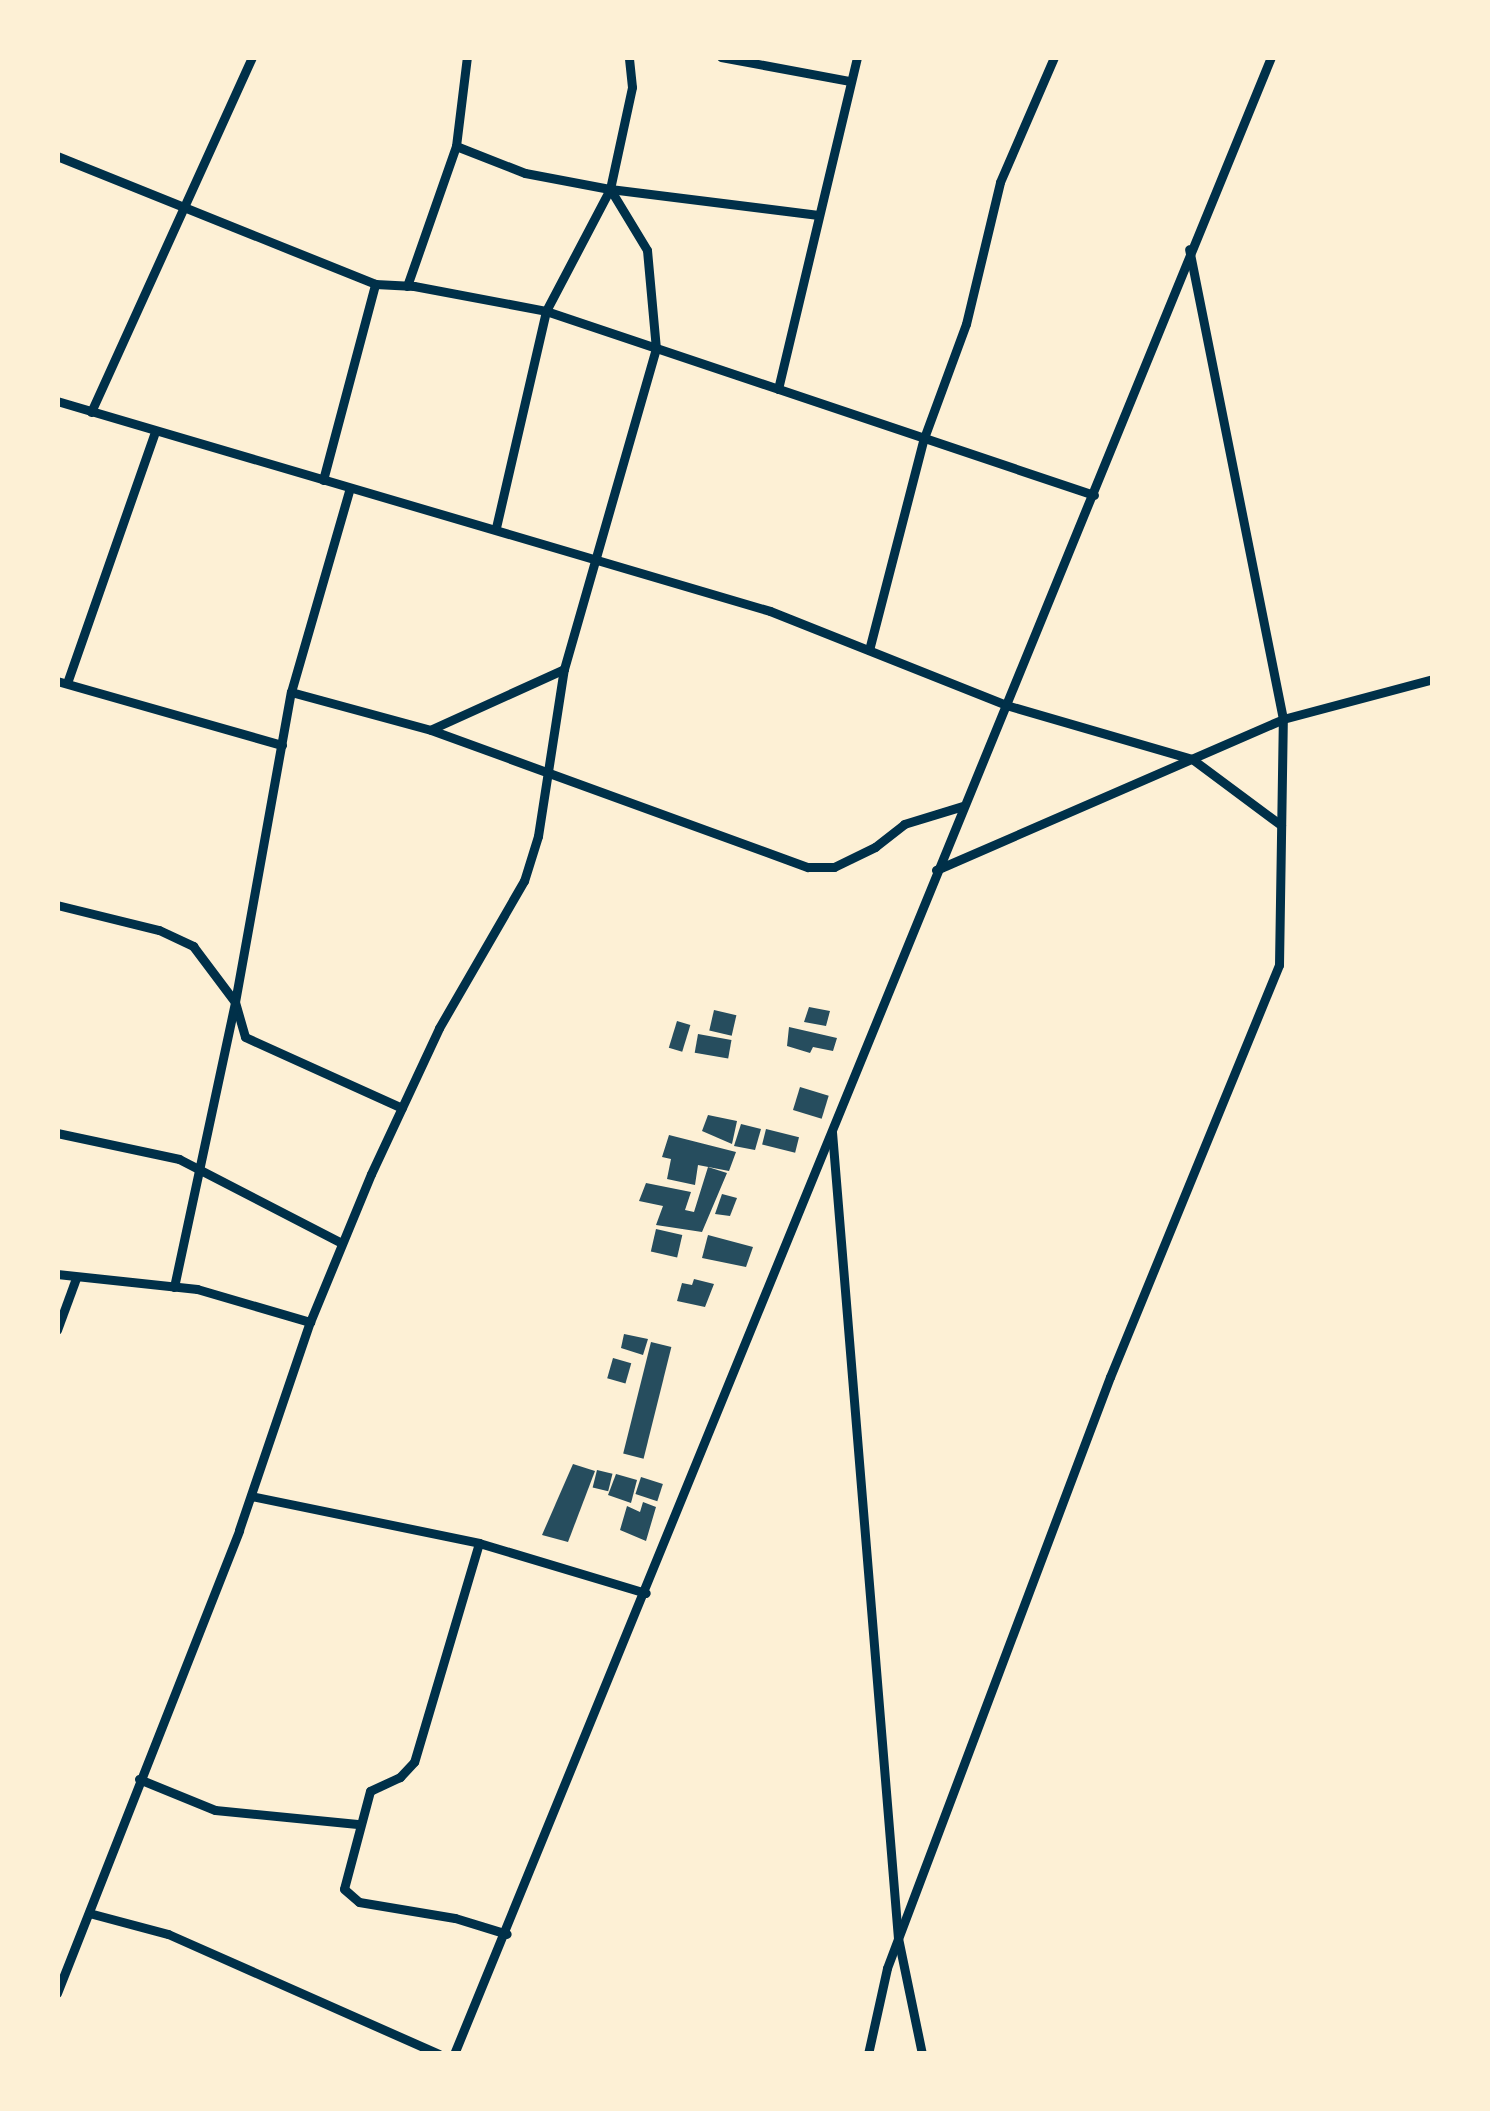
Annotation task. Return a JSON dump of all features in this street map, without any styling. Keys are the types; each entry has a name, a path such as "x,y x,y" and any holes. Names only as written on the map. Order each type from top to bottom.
{"street":[{"path":"91,412 180,207 252,57"},
{"path":"407,286 456,146 467,57"},
{"path":"496,528 546,311 610,189 632,87 629,57"},
{"path":"722,57 849,81"},
{"path":"778,389 857,57"},
{"path":"869,650 924,438 966,324 1000,182 1054,57"},
{"path":"454,2054 508,1934 832,1126 1270,57"},
{"path":"456,146 525,173 610,189 818,215"},
{"path":"57,170 59,158 375,284 546,311 1094,495"},
{"path":"57,1993 250,1496 310,1322 439,1028 524,881 538,836 544,769 564,669 656,349 646,250 610,189"},
{"path":"868,2054 898,1938 1109,1377 1279,965 1283,719 1190,249"},
{"path":"323,480 375,284"},
{"path":"57,401 770,611 1006,705 1192,759 1281,826"},
{"path":"155,432 62,682 282,745"},
{"path":"173,1287 235,1002 291,692 350,488"},
{"path":"430,730 564,669"},
{"path":"936,870 1283,719 1433,679"},
{"path":"291,692 430,730 544,769 656,816 808,867 834,867 875,847 904,824 963,806"},
{"path":"57,905 173,935 212,964 235,1002 245,1037 402,1108"},
{"path":"832,1126 898,1938 922,2054"},
{"path":"57,1133 90,1136 200,1168 343,1244"},
{"path":"57,1274 173,1287 310,1322"},
{"path":"57,1330 76,1278"},
{"path":"250,1496 479,1543 646,1593"},
{"path":"479,1543 414,1762 400,1778 370,1791 357,1825 344,1889 359,1902 455,1918 508,1934"},
{"path":"139,1779 215,1810 357,1825"},
{"path":"89,1913 168,1934 439,2054"}],"building":[{"path":"809,1007 830,1011 826,1026 804,1022"},
{"path":"714,1010 736,1015 732,1036 709,1030"},
{"path":"677,1021 690,1025 682,1052 669,1048"},
{"path":"789,1027 837,1038 833,1051 813,1047 810,1053 787,1046"},
{"path":"698,1034 731,1040 728,1059 695,1053"},
{"path":"800,1087 829,1096 822,1119 793,1110"},
{"path":"708,1115 737,1121 732,1144 702,1131"},
{"path":"741,1124 761,1129 755,1150 734,1146"},
{"path":"766,1129 799,1137 795,1153 762,1145"},
{"path":"669,1135 736,1152 729,1171 698,1165 695,1185 667,1179 671,1159 662,1157"},
{"path":"708,1167 727,1173 702,1232 656,1225 663,1206 639,1201 646,1183 691,1192 685,1210 694,1212"},
{"path":"722,1194 737,1198 730,1216 715,1214"},
{"path":"656,1229 682,1235 677,1257 651,1251"},
{"path":"708,1235 753,1247 746,1267 702,1258"},
{"path":"694,1279 714,1284 705,1307 677,1301 682,1283 692,1285"},
{"path":"624,1334 648,1339 643,1355 621,1348"},
{"path":"651,1342 671,1347 644,1459 623,1454"},
{"path":"613,1358 631,1363 625,1383 607,1378"},
{"path":"573,1464 595,1471 568,1542 542,1535"},
{"path":"597,1470 613,1474 608,1491 593,1487"},
{"path":"616,1474 637,1480 631,1503 608,1495"},
{"path":"641,1477 663,1484 657,1501 635,1494"},
{"path":"643,1502 656,1507 646,1541 620,1530 627,1506 640,1512"}]}
